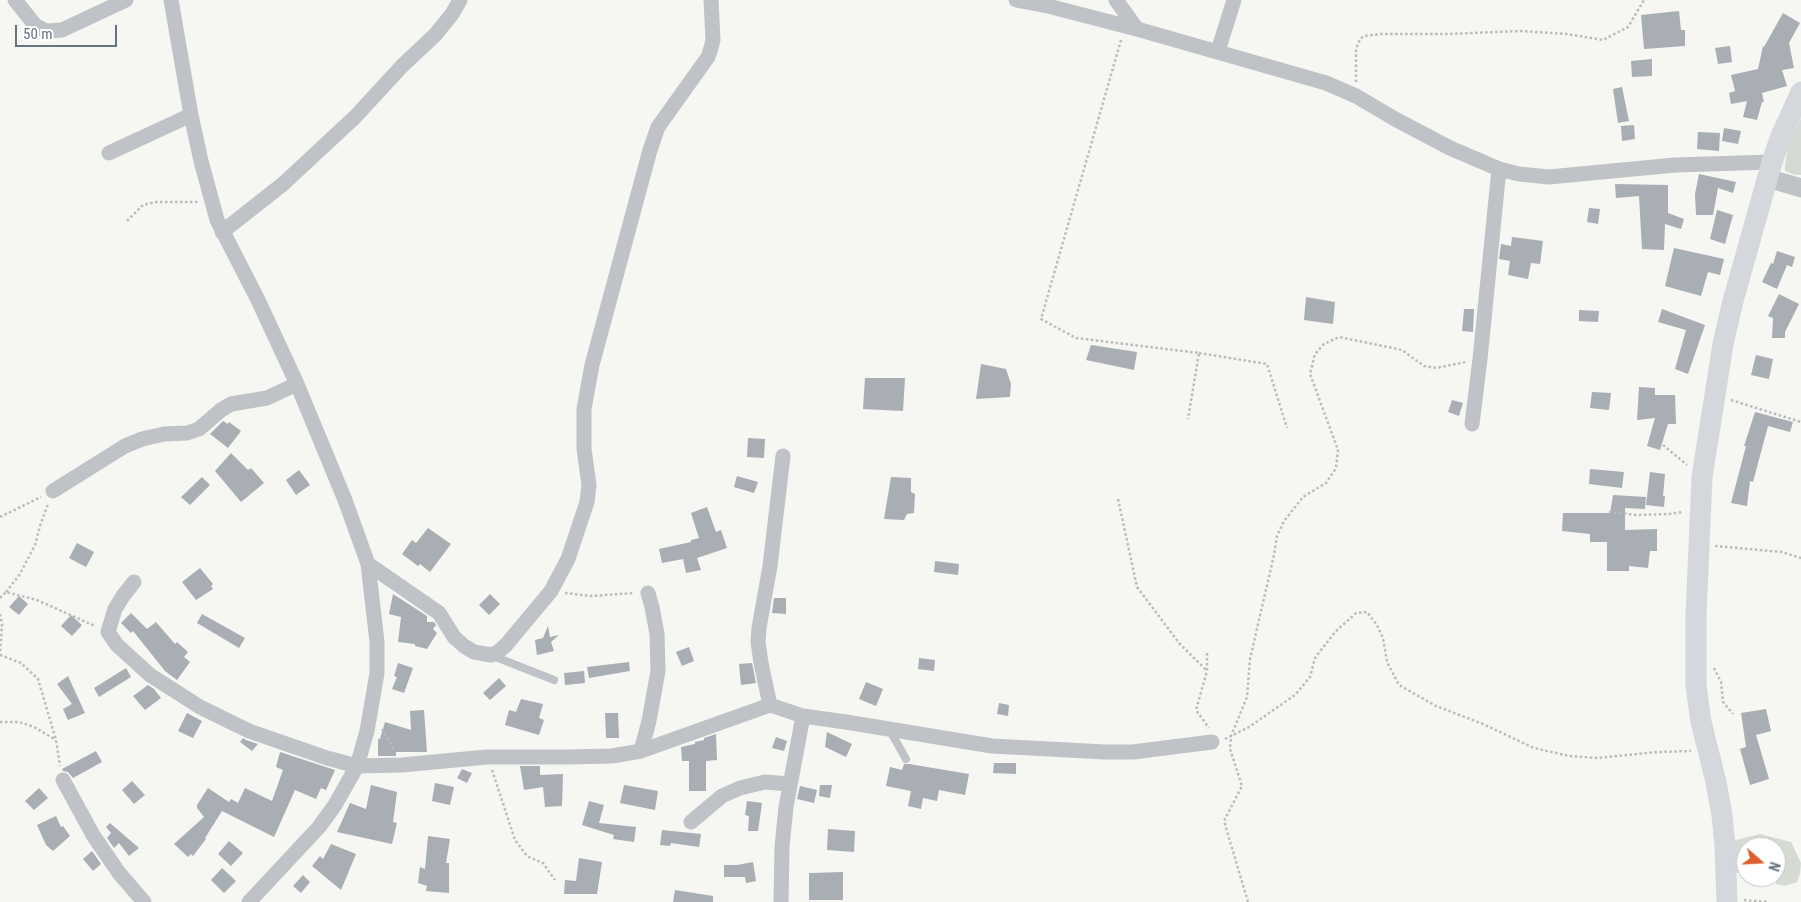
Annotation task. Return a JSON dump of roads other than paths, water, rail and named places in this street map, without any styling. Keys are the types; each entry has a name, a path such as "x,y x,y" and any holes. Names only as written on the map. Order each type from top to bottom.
{"main road":[{"path":"1727,900 1722,815 1701,722 1696,686 1695,653 1702,477 1725,335 1769,170 1781,136 1801,92"}],"street":[{"path":"15,0 35,25 46,31 53,31 62,30 126,0"},
{"path":"171,0 191,114 212,203 222,232 258,300 298,384 345,500 368,564 377,642 377,673 371,712 357,766 335,805 319,826 249,902"},
{"path":"222,232 283,184 349,124 402,66 435,35 452,14 460,0"},
{"path":"368,564 388,579 415,595 439,614 454,637 464,646 474,652 491,655 506,645 551,591 568,559 587,502 589,485 584,449 584,409 592,364 609,296 658,127 708,57 713,40 711,0"},
{"path":"1016,0 1048,6 1218,51 1326,83 1356,96 1426,136 1499,169 1519,174 1549,177 1675,165 1769,170 1801,188"},
{"path":"1116,0 1131,28"},
{"path":"1218,51 1234,0"},
{"path":"109,153 191,114"},
{"path":"1472,424 1499,169"},
{"path":"53,491 125,446 142,438 164,434 187,433 199,429 220,410 231,404 266,398 298,384"},
{"path":"770,705 760,656 759,628 770,566 782,456"},
{"path":"134,582 122,596 108,632 117,645 150,674 200,707 249,730 327,758 357,766 402,765 487,756 612,756 641,751 770,705 803,716 992,746 1133,752 1212,742"},
{"path":"641,751 649,721 658,671 657,634 648,593"},
{"path":"781,902 782,847 789,784 803,716"},
{"path":"63,780 93,835 119,873 144,902"},
{"path":"691,822 722,796 740,788 765,782 789,784"}],"lane":[{"path":"491,655 554,680"},
{"path":"889,729 906,759"}]}
